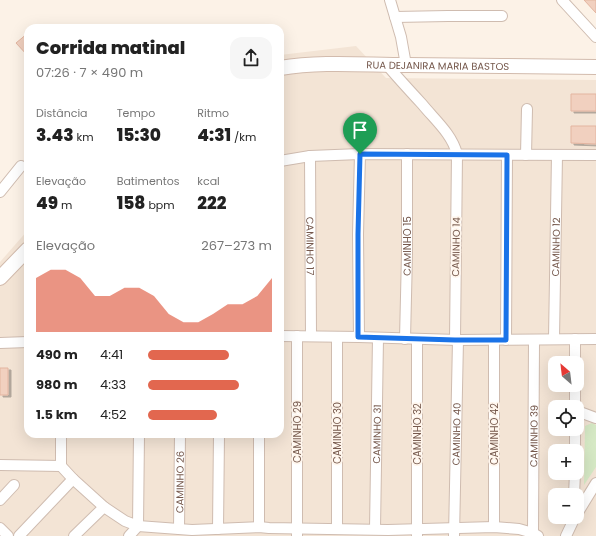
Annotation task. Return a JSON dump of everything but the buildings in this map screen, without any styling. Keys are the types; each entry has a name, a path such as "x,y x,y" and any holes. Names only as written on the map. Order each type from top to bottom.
{"main road":[{"name":"RUA DEJANIRA MARIA BASTOS","path":"284,68 339,63 387,65 596,67"},
{"path":"1,273 24,253"}],"street":[{"path":"390,0 401,37 406,65"},
{"path":"562,0 596,37"},
{"path":"396,17 502,16"},
{"path":"387,65 447,133 455,146 457,154"},
{"path":"526,155 527,109"},
{"path":"358,337 360,154"},
{"path":"284,160 310,156 360,154 596,156"},
{"name":"CAMINHO 15","path":"405,339 407,154"},
{"name":"CAMINHO 14","path":"457,154 457,340"},
{"path":"506,340 507,155"},
{"name":"CAMINHO 12","path":"554,339 558,155"},
{"name":"CAMINHO 17","path":"310,156 311,336"},
{"path":"0,192 21,166"},
{"path":"284,336 457,340 596,339"},
{"name":"CAMINHO 29","path":"297,336 297,532"},
{"name":"CAMINHO 30","path":"337,337 337,528"},
{"name":"CAMINHO 31","path":"375,529 378,338"},
{"name":"CAMINHO 32","path":"417,532 418,339"},
{"path":"575,339 575,356"},
{"name":"CAMINHO 40","path":"454,532 457,340"},
{"name":"CAMINHO 42","path":"494,340 494,527"},
{"name":"CAMINHO 39","path":"534,340 536,534"},
{"path":"0,343 24,342"},
{"path":"584,414 596,418"},
{"path":"61,438 61,466 72,479 104,507 125,521 138,526 186,533 218,528 297,532 337,528 417,532 454,532 494,527 519,529 536,534"},
{"path":"129,536 138,526 139,438"},
{"name":"CAMINHO 26","path":"180,438 186,533"},
{"path":"218,528 219,438"},
{"path":"259,438 266,530"},
{"path":"0,465 61,466"},
{"path":"19,536 72,479"},
{"path":"584,502 596,483"},
{"path":"0,500 14,485"},
{"path":"74,536 104,507"},
{"path":"566,536 572,524"},
{"path":"0,528 8,536"}],"shaded area":[{"path":"356,46 386,78 596,80 596,536 0,536 0,262 24,235 24,438 284,438 284,55"}],"green space":[{"path":"592,423 596,425 596,467 584,485 585,426"}],"route":[{"path":"360,154 507,155 506,340 358,337 360,154"}]}
